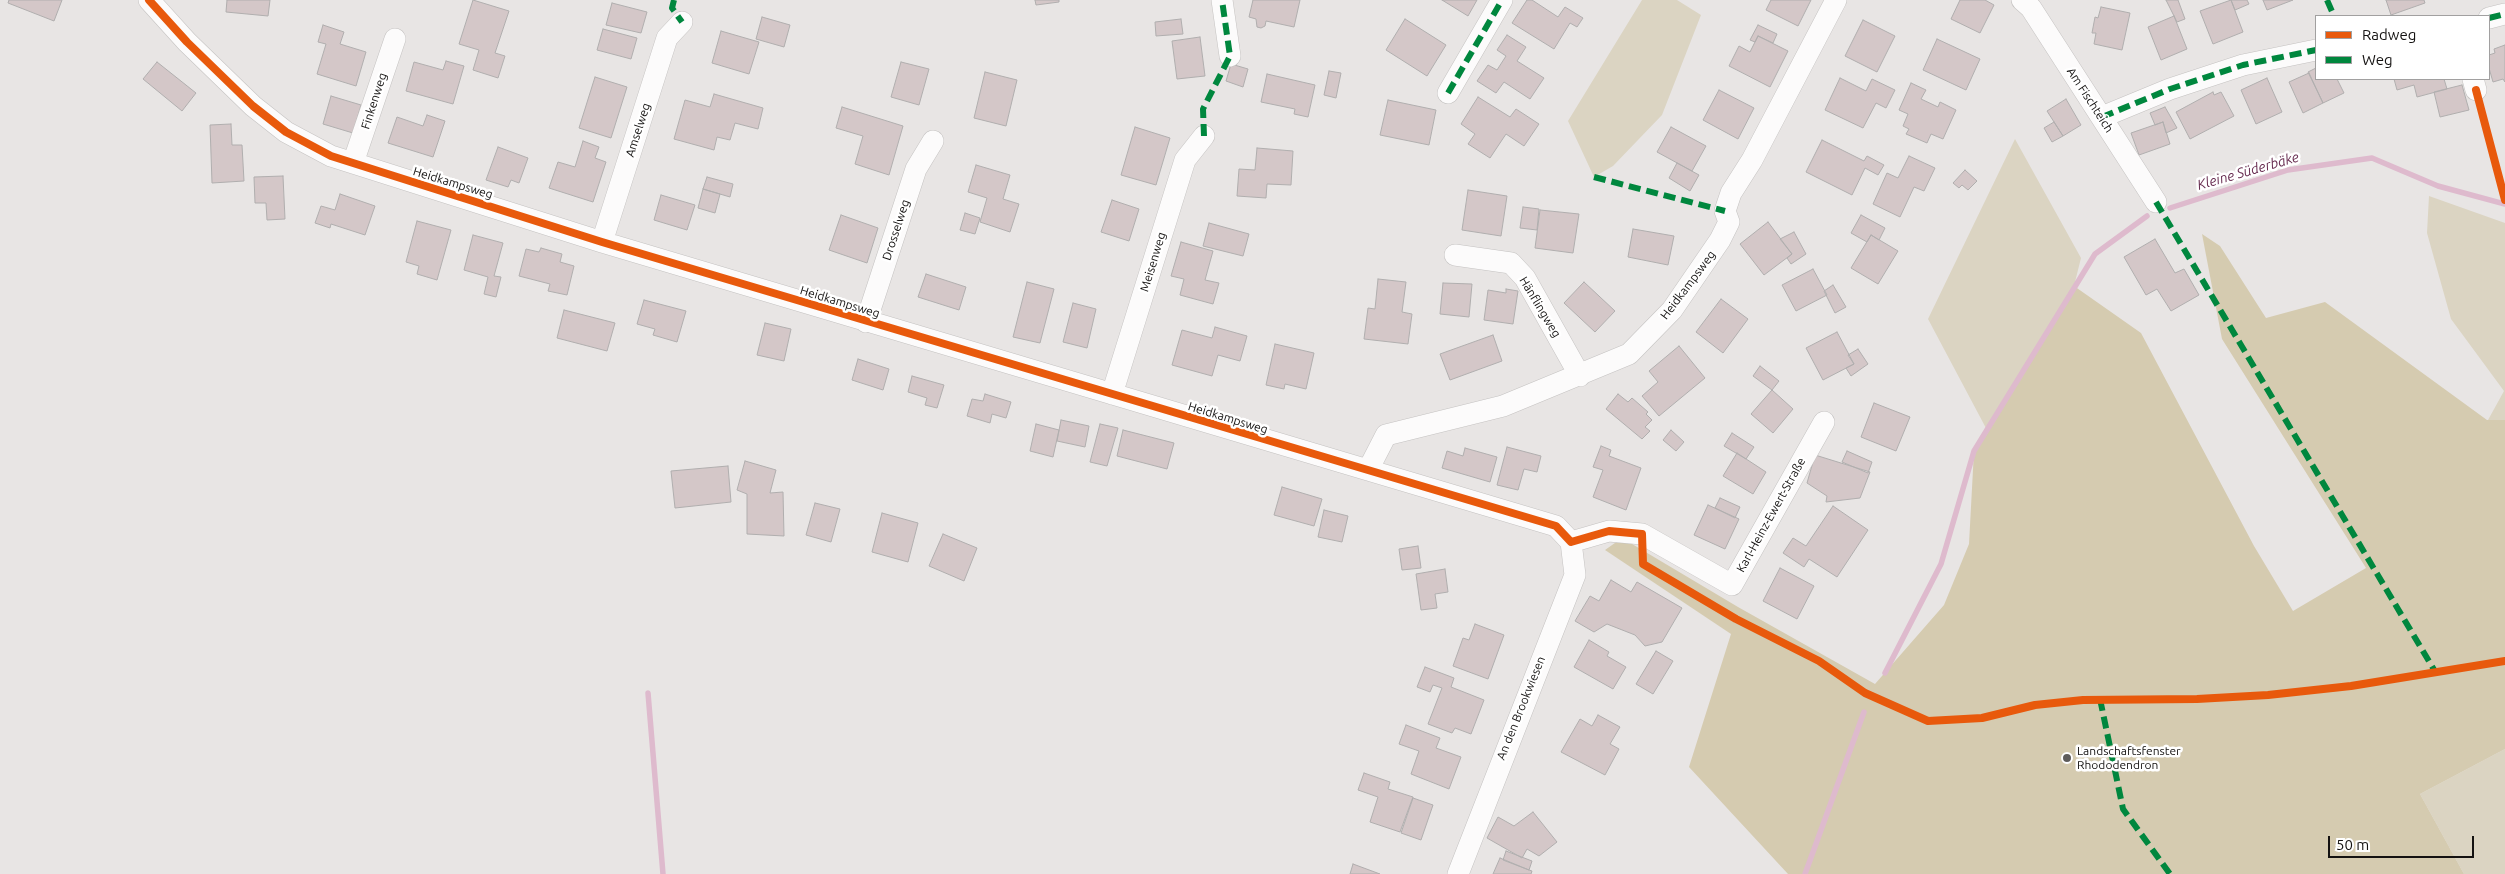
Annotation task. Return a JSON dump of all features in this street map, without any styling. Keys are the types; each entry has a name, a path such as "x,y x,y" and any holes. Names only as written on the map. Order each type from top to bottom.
{"street":[{"name":"Heidkampsweg","path":"149,0 187,42 253,106 286,132 332,156 602,242 866,322 1556,526 1571,542"},
{"path":"1222,0 1230,56"},
{"path":"1448,94 1502,0"},
{"name":"Heidkampsweg","path":"1368,470 1386,434 1503,406 1580,376 1629,354 1672,310 1707,262 1729,222 1725,211 1731,193 1752,160 1836,0"},
{"name":"Am Fischteich","path":"2022,0 2030,8 2156,202"},
{"path":"2490,18 2505,14"},
{"name":"Amselweg","path":"602,242 667,38 682,22"},
{"name":"Finkenweg","path":"353,164 395,39"},
{"path":"2102,118 2170,89 2243,65 2315,50"},
{"name":"Meisenweg","path":"1112,394 1185,160 1204,136"},
{"name":"Drosselweg","path":"866,322 916,169 932,141"},
{"name":"Hänflingweg","path":"1454,255 1511,263 1524,278 1580,376"},
{"name":"Karl-Heinz-Ewert-Straße","path":"1571,542 1608,532 1642,534 1732,585 1824,422"},
{"name":"An den Brookwiesen","path":"1458,874 1575,575 1571,542"}],"shaded area":[{"path":"1642,0 1677,0 1701,15 1662,115 1613,166 1594,177 1568,121"},
{"path":"2015,139 2081,258 2074,286 1987,430 1928,319"},
{"path":"2429,196 2505,223 2505,420 2488,420 2504,391 2451,319 2427,233"},
{"path":"2202,234 2220,246 2266,318 2325,302 2487,420 2505,420 2505,749 2420,794 2464,874 1788,874 1689,767 1731,634 1605,550 1622,538 1738,607 1875,684 1944,605 1969,544 1974,451 2074,286 2141,333 2254,546 2293,611 2366,568 2222,339"},
{"path":"2505,749 2505,874 2464,874 2420,794"}],"building":[{"path":"9,0 62,0 54,21 8,3"},
{"path":"227,0 270,0 268,16 226,12"},
{"path":"473,0 509,11 495,53 505,56 498,78 473,70 479,50 459,44"},
{"path":"1035,0 1059,0 1059,2 1036,5"},
{"path":"1253,0 1300,0 1294,27 1266,21 1265,26 1257,27 1256,19 1249,17"},
{"path":"1442,0 1477,0 1468,16"},
{"path":"1527,0 1532,0 1558,17 1565,7 1583,18 1577,27 1570,23 1554,49 1512,23"},
{"path":"1771,0 1811,0 1798,26 1766,10"},
{"path":"1960,0 1985,0 1994,5 1980,33 1951,19"},
{"path":"2166,0 2178,0 2185,19 2177,22"},
{"path":"2231,0 2247,0 2249,4 2235,10"},
{"path":"2231,0 2243,32 2213,44 2200,11"},
{"path":"2263,0 2293,0 2267,10"},
{"path":"2386,0 2424,0 2425,3 2391,15"},
{"path":"612,3 647,12 641,33 606,25"},
{"path":"2101,7 2130,13 2122,50 2094,44 2096,33 2092,33 2095,17 2098,18"},
{"path":"2174,16 2187,49 2161,60 2148,27"},
{"path":"762,17 790,25 784,47 756,39"},
{"path":"1181,19 1183,34 1156,36 1155,22"},
{"path":"1405,19 1446,45 1427,76 1386,50"},
{"path":"1863,20 1895,36 1877,72 1845,56"},
{"path":"323,25 344,32 340,44 366,52 356,86 317,74 326,44 318,42"},
{"path":"1758,25 1777,34 1773,43 1758,36 1755,42 1750,40"},
{"path":"603,29 637,38 631,59 597,50"},
{"path":"721,31 759,42 749,74 712,63"},
{"path":"1507,35 1526,47 1517,61 1544,78 1530,99 1504,82 1496,93 1477,81 1488,65 1497,70 1506,56 1497,50"},
{"path":"1758,36 1788,51 1770,87 1729,66 1739,46 1750,52"},
{"path":"1200,37 1205,76 1177,79 1172,41"},
{"path":"1937,39 1980,59 1966,90 1923,70"},
{"path":"2505,45 2505,82 2503,79 2493,82 2490,72 2490,55 2495,53 2494,49"},
{"path":"446,61 464,66 453,104 406,91 414,62 443,70"},
{"path":"157,62 196,93 182,111 143,79"},
{"path":"901,62 929,69 919,105 891,97"},
{"path":"1231,64 1248,69 1243,87 1226,81"},
{"path":"2315,68 2315,80 2338,80 2344,93 2323,103 2308,72"},
{"path":"1329,71 1341,73 1336,98 1324,95"},
{"path":"985,72 1017,80 1006,126 974,118"},
{"path":"2309,73 2323,103 2303,113 2289,82"},
{"path":"1267,74 1315,85 1308,117 1294,114 1295,109 1261,102"},
{"path":"595,77 627,87 611,138 579,128"},
{"path":"1840,78 1866,91 1872,79 1895,90 1886,108 1876,103 1863,128 1825,110"},
{"path":"2267,78 2282,112 2256,124 2241,90"},
{"path":"2394,80 2444,80 2447,89 2417,97 2414,85 2397,90"},
{"path":"1911,83 1926,90 1921,99 1938,107 1940,102 1956,110 1943,139 1931,134 1927,143 1906,134 1909,129 1903,126 1908,114 1899,110"},
{"path":"2462,85 2469,110 2440,117 2434,92"},
{"path":"1719,90 1754,108 1738,139 1703,120"},
{"path":"2213,92 2214,95 2221,92 2234,116 2190,139 2176,112"},
{"path":"714,94 763,108 758,129 735,123 730,140 717,137 714,150 674,139 685,100 710,107"},
{"path":"331,96 361,105 353,133 323,124"},
{"path":"1478,97 1510,117 1516,109 1539,124 1524,146 1506,134 1490,158 1468,144 1475,134 1461,124"},
{"path":"2066,99 2081,125 2063,136 2047,111"},
{"path":"1388,100 1436,110 1429,145 1380,135"},
{"path":"842,107 903,126 889,175 855,164 863,136 836,128"},
{"path":"2165,107 2177,128 2166,133 2163,122 2155,125 2150,113"},
{"path":"427,115 445,121 433,157 388,143 397,117 423,126"},
{"path":"2054,122 2063,136 2052,142 2044,128"},
{"path":"2163,122 2170,144 2139,155 2131,133"},
{"path":"231,124 232,145 242,145 244,181 212,183 210,125"},
{"path":"1135,127 1170,138 1156,185 1121,175"},
{"path":"1671,127 1706,146 1692,171 1657,152"},
{"path":"1822,140 1864,161 1867,156 1884,165 1878,175 1865,168 1852,195 1806,172"},
{"path":"583,141 599,147 595,158 606,162 593,202 549,188 558,162 575,167"},
{"path":"498,147 528,158 519,183 511,180 508,187 486,180"},
{"path":"1257,148 1293,151 1291,185 1267,184 1266,198 1237,196 1239,169 1255,170"},
{"path":"1909,156 1935,168 1924,191 1914,187 1900,217 1873,204 1887,173 1898,178"},
{"path":"1677,163 1699,175 1690,191 1669,178"},
{"path":"976,165 1010,175 1003,199 1019,204 1010,232 980,222 987,198 968,192"},
{"path":"1965,170 1977,181 1968,190 1962,185 1959,188 1953,183"},
{"path":"283,176 285,219 267,220 266,203 255,203 254,177"},
{"path":"707,177 733,184 730,197 703,189"},
{"path":"703,189 720,194 715,213 698,208"},
{"path":"1468,190 1507,196 1501,236 1462,230"},
{"path":"340,194 375,206 365,235 331,224 330,228 315,223 321,206 335,210"},
{"path":"661,195 695,205 687,230 654,220"},
{"path":"1112,200 1139,209 1129,241 1101,232"},
{"path":"1523,207 1539,209 1537,230 1520,228"},
{"path":"1540,210 1579,214 1573,253 1535,248"},
{"path":"965,213 980,218 975,234 960,230"},
{"path":"841,215 878,228 867,263 829,250"},
{"path":"1861,215 1885,228 1879,240 1871,235 1867,242 1851,233"},
{"path":"417,221 451,230 437,280 417,274 419,266 406,262"},
{"path":"1768,222 1792,254 1764,275 1740,244"},
{"path":"1209,223 1249,234 1243,256 1203,246"},
{"path":"1633,229 1674,236 1668,265 1628,257"},
{"path":"1794,232 1806,254 1791,264 1787,258 1792,254 1780,239"},
{"path":"473,235 503,243 494,276 501,277 496,297 484,294 488,277 464,270"},
{"path":"1871,235 1898,251 1878,284 1851,268"},
{"path":"2155,239 2175,273 2184,269 2199,295 2171,311 2157,289 2146,295 2124,257"},
{"path":"1181,242 1213,251 1205,280 1219,283 1213,304 1180,295 1184,279 1171,276"},
{"path":"541,248 562,254 560,262 574,266 567,295 548,291 550,284 519,276 526,249 539,252"},
{"path":"1813,269 1827,295 1796,311 1782,285"},
{"path":"926,274 966,287 959,310 918,297"},
{"path":"1378,279 1406,282 1402,312 1412,314 1408,344 1364,339 1368,308 1375,309"},
{"path":"1027,282 1054,289 1040,343 1013,337"},
{"path":"1584,282 1615,311 1595,332 1564,303"},
{"path":"1443,283 1472,284 1469,317 1440,314"},
{"path":"1833,285 1846,307 1835,313 1824,291"},
{"path":"1506,289 1518,291 1513,324 1484,320 1488,290 1506,293"},
{"path":"1721,299 1748,319 1723,353 1696,332"},
{"path":"644,300 686,311 677,342 653,335 655,329 637,324"},
{"path":"1073,303 1096,309 1087,348 1063,342"},
{"path":"564,310 615,323 607,351 557,338"},
{"path":"765,323 791,329 784,361 757,355"},
{"path":"1215,327 1247,336 1240,361 1218,355 1212,376 1172,365 1182,330 1212,338"},
{"path":"1837,332 1854,364 1823,380 1806,348"},
{"path":"1493,335 1502,361 1450,380 1440,354"},
{"path":"1275,344 1314,353 1306,389 1285,384 1284,389 1266,385"},
{"path":"1679,346 1705,378 1659,416 1642,396 1658,382 1649,371"},
{"path":"1858,349 1868,364 1851,376 1846,368 1854,364 1848,355"},
{"path":"858,359 889,369 883,390 852,380"},
{"path":"1760,366 1779,381 1772,390 1753,376"},
{"path":"912,376 944,385 937,408 925,405 927,398 908,392"},
{"path":"1772,390 1793,409 1773,433 1751,414"},
{"path":"985,394 1011,402 1006,418 992,414 990,423 967,416 972,399 983,401"},
{"path":"1618,394 1628,402 1632,398 1648,412 1646,414 1652,420 1645,427 1650,431 1642,439 1606,409"},
{"path":"1874,403 1910,417 1896,451 1861,437"},
{"path":"1061,420 1089,426 1085,447 1057,441"},
{"path":"1036,424 1059,430 1053,457 1030,451"},
{"path":"1100,424 1118,428 1107,466 1090,462"},
{"path":"1123,430 1174,443 1167,469 1117,456"},
{"path":"1671,430 1684,442 1676,451 1663,440"},
{"path":"1732,433 1754,447 1746,459 1724,446"},
{"path":"1601,446 1611,450 1609,456 1641,468 1626,510 1593,497 1603,470 1593,467"},
{"path":"1507,447 1541,456 1537,472 1524,469 1518,490 1497,485"},
{"path":"1465,448 1497,457 1490,482 1442,468 1447,451 1463,456"},
{"path":"1847,451 1872,462 1868,473 1842,462"},
{"path":"1737,453 1766,472 1753,494 1723,476"},
{"path":"1815,455 1870,472 1860,498 1826,502 1827,496 1807,483"},
{"path":"745,461 776,470 770,493 783,492 784,536 747,534 747,494 737,490"},
{"path":"728,466 731,502 675,508 671,471"},
{"path":"1282,487 1322,499 1314,526 1274,515"},
{"path":"1720,498 1740,507 1735,518 1715,508"},
{"path":"815,503 840,509 831,542 806,535"},
{"path":"1708,505 1739,519 1725,549 1694,535"},
{"path":"1833,506 1868,530 1837,577 1809,559 1804,567 1783,553 1793,538 1806,546"},
{"path":"1324,510 1348,516 1342,542 1318,537"},
{"path":"882,513 918,523 908,562 872,552"},
{"path":"943,534 977,548 964,581 929,566"},
{"path":"1418,546 1421,568 1402,570 1399,549"},
{"path":"1780,568 1814,586 1797,619 1763,601"},
{"path":"1445,569 1448,592 1435,594 1437,608 1421,610 1416,574"},
{"path":"1611,580 1631,592 1637,582 1682,608 1662,642 1645,646 1635,635 1607,624 1594,632 1575,621 1590,596 1599,601"},
{"path":"1475,624 1504,635 1488,679 1453,666 1463,638 1469,640"},
{"path":"1589,640 1609,652 1607,656 1626,667 1613,689 1574,667"},
{"path":"1656,651 1673,661 1653,694 1636,684"},
{"path":"1425,667 1454,678 1451,687 1484,700 1471,734 1455,728 1452,733 1428,724 1442,688 1433,685 1430,692 1417,687"},
{"path":"1598,715 1620,727 1610,744 1619,749 1605,775 1561,752 1580,719 1592,726"},
{"path":"1406,725 1440,738 1436,748 1461,757 1449,789 1411,774 1419,751 1399,744"},
{"path":"1364,773 1390,782 1388,789 1413,797 1400,832 1370,822 1378,797 1358,790"},
{"path":"1413,798 1433,805 1421,840 1401,833"},
{"path":"1533,812 1557,842 1539,856 1527,849 1522,858 1487,838 1498,817 1514,826"},
{"path":"1506,851 1532,861 1529,870 1503,860"},
{"path":"1500,858 1532,871 1531,874 1493,874"},
{"path":"1353,864 1380,874 1350,874"}],"waterway":[{"name":"Kleine Süderbäke","path":"2170,208 2288,170 2372,158 2438,186 2505,204"},
{"path":"1885,673 1941,564 1974,451 2095,254 2147,216"},
{"path":"648,693 663,874"},
{"path":"1805,874 1864,712"}],"marked path":[{"path":"674,0 672,8 682,22"},
{"path":"1204,136 1203,109 1230,56 1222,0"},
{"path":"1448,93 1502,0"},
{"path":"2327,0 2334,15"},
{"path":"2490,18 2505,14"},
{"path":"2102,117 2170,89 2243,65 2315,50"},
{"path":"1594,177 1725,211"},
{"path":"2156,202 2436,673"},
{"path":"2100,699 2123,809 2170,874"}],"cycle path":[{"path":"149,0 187,42 253,106 286,132 331,156 602,242 1556,526 1571,542 1609,531 1642,534 1643,564 1736,619 1819,661 1865,693 1928,721 1982,718 2035,705 2083,700 2197,699 2268,695 2351,686 2505,661"},
{"path":"2476,90 2505,200"}],"place":[{"name":"Landschaftsfenster Rhododendron","path":"2067,758"}]}
